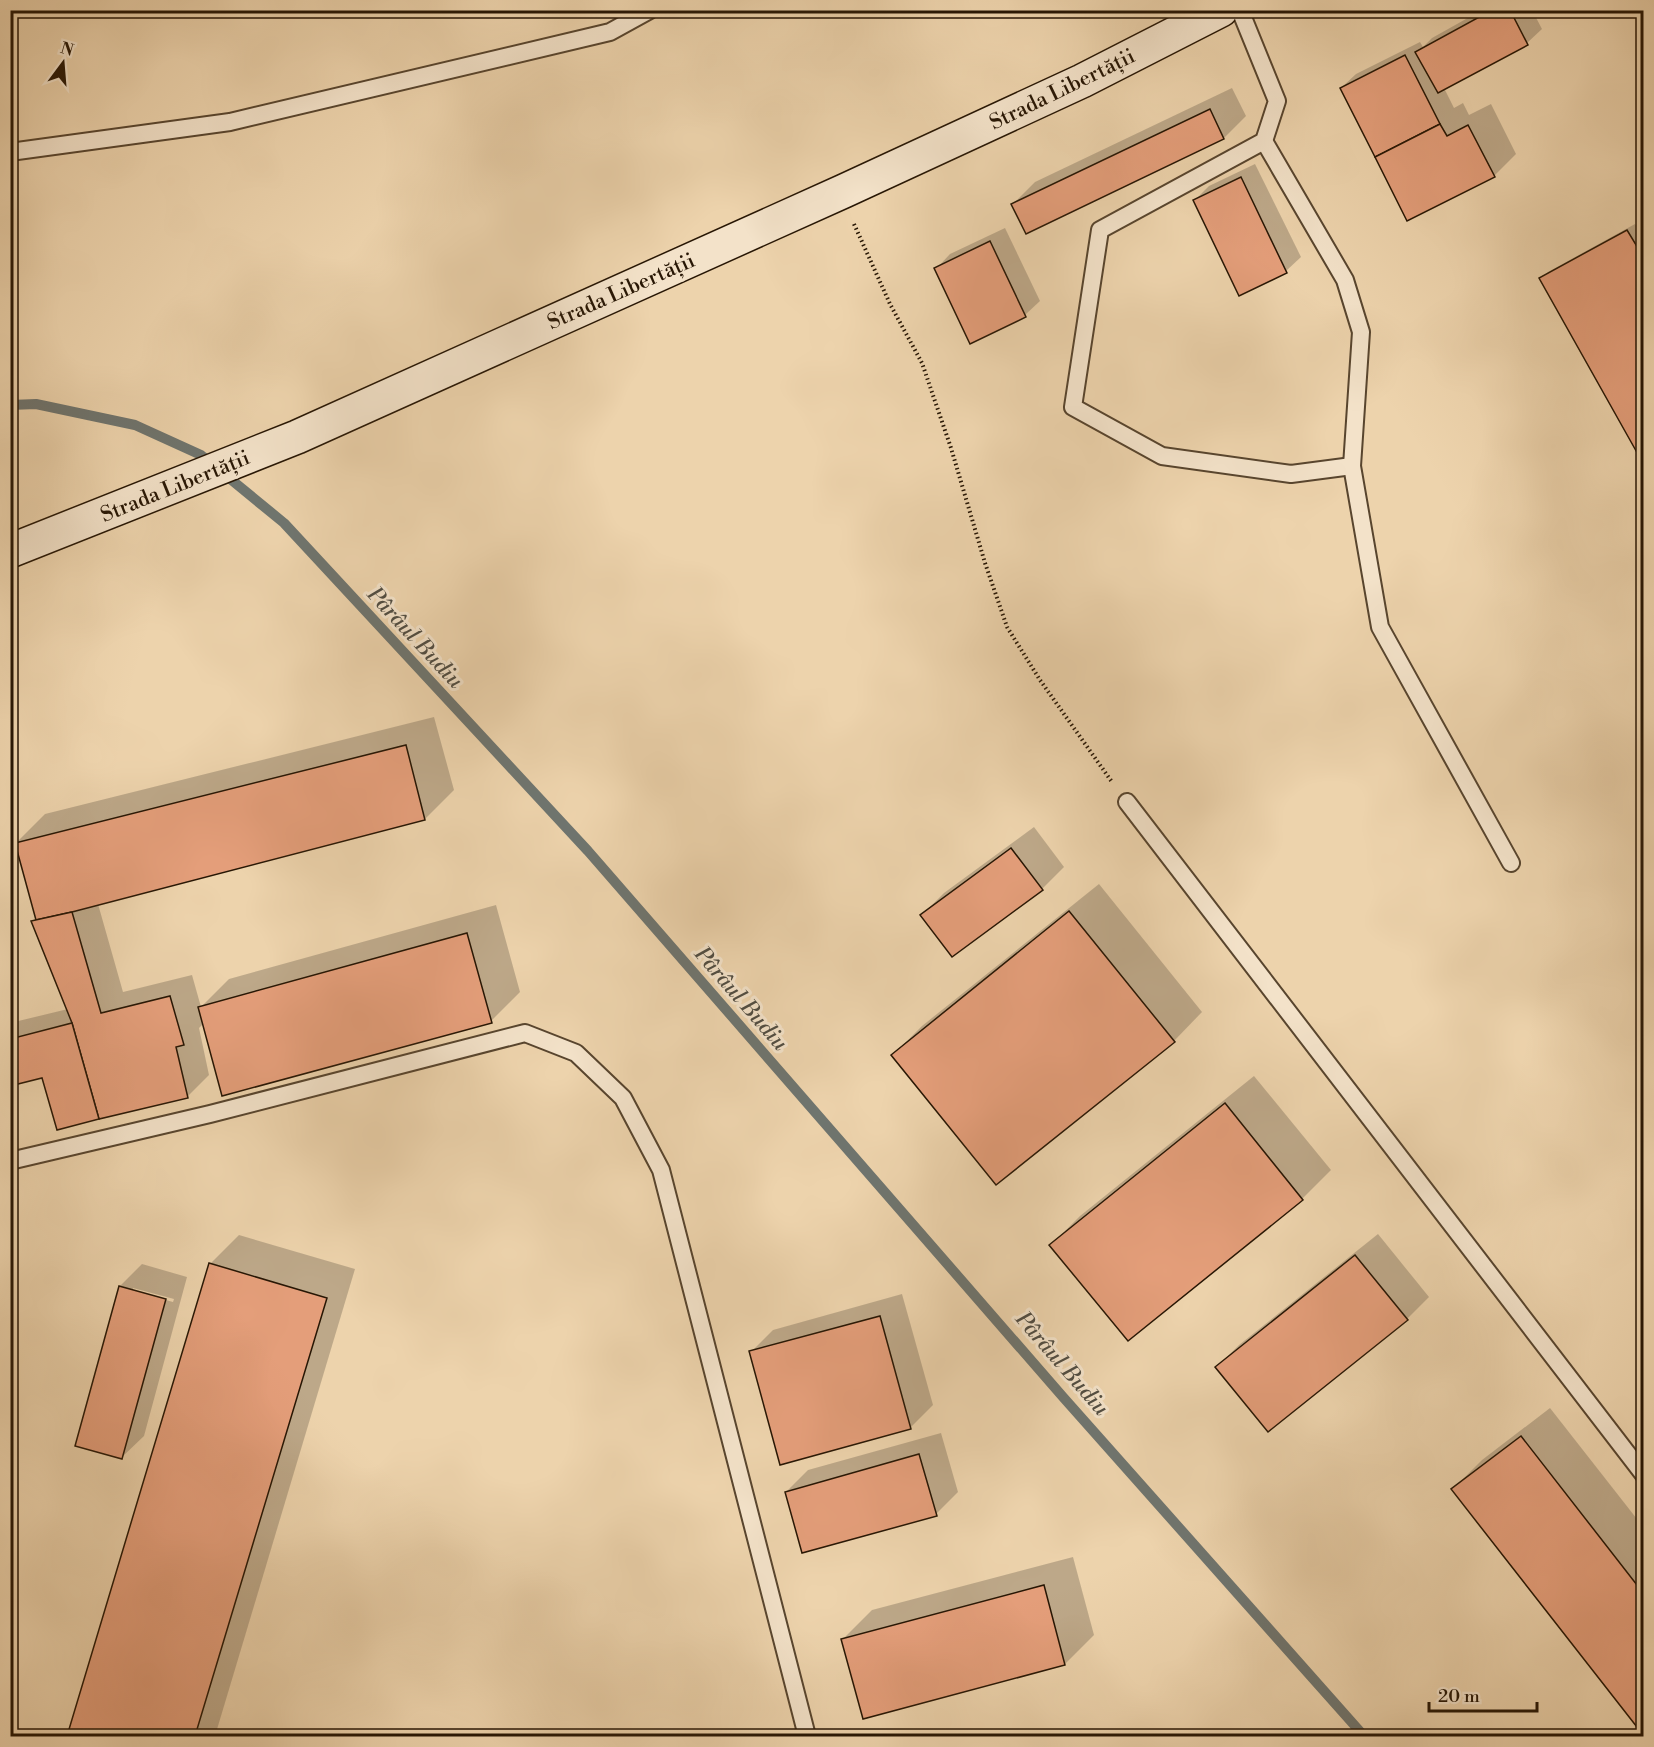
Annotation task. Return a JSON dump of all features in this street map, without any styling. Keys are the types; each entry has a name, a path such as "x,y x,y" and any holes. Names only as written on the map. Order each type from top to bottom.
{"main road":[{"name":"Strada Libertății","path":"10,550 297,437 844,191 1082,81 1221,10"}],"lane":[{"path":"10,152 230,122 610,32 650,10"},
{"path":"1240,10 1277,101 1264,141 1100,230 1073,407 1162,456 1292,474 1352,466"},
{"path":"1264,141 1345,280 1361,332 1352,466 1380,627 1511,863"},
{"path":"1127,802 1644,1476"},
{"path":"10,1161 525,1033 576,1053 623,1098 660,1170 807,1737"}],"path":[{"path":"844,191 853,221 890,304 922,363 1007,627 1040,680 1127,802"}],"building":[{"path":"1492,10 1510,10 1528,45 1438,93 1415,52"},
{"path":"1405,55 1440,124 1375,157 1340,88"},
{"path":"1210,109 1224,139 1026,234 1011,204"},
{"path":"1440,124 1447,136 1468,125 1495,177 1407,221 1375,157"},
{"path":"1241,177 1287,273 1239,296 1193,200"},
{"path":"1627,230 1644,258 1644,465 1539,278"},
{"path":"990,241 1026,317 970,344 934,268"},
{"path":"406,745 425,820 36,920 15,843"},
{"path":"1011,848 1043,890 952,957 920,915"},
{"path":"1069,911 1175,1042 996,1185 891,1055"},
{"path":"72,912 101,1013 170,996 184,1045 176,1047 188,1098 99,1119 72,1023 31,921"},
{"path":"467,933 492,1023 222,1096 198,1007"},
{"path":"72,1023 99,1119 57,1130 42,1078 10,1086 10,1039"},
{"path":"1225,1103 1303,1200 1128,1341 1049,1245"},
{"path":"1355,1255 1408,1320 1268,1432 1215,1367"},
{"path":"209,1263 327,1298 195,1736 67,1736"},
{"path":"119,1286 166,1299 122,1459 75,1446"},
{"path":"880,1316 911,1429 780,1465 749,1351"},
{"path":"1521,1436 1644,1594 1644,1736 1451,1489"},
{"path":"919,1454 937,1516 802,1553 785,1492"},
{"path":"1044,1585 1065,1665 863,1719 841,1639"}],"waterway":[{"name":"Pârâul Budiu","path":"10,405 36,404 135,425 201,455 284,523 588,851 1063,1397 1364,1736"}]}
